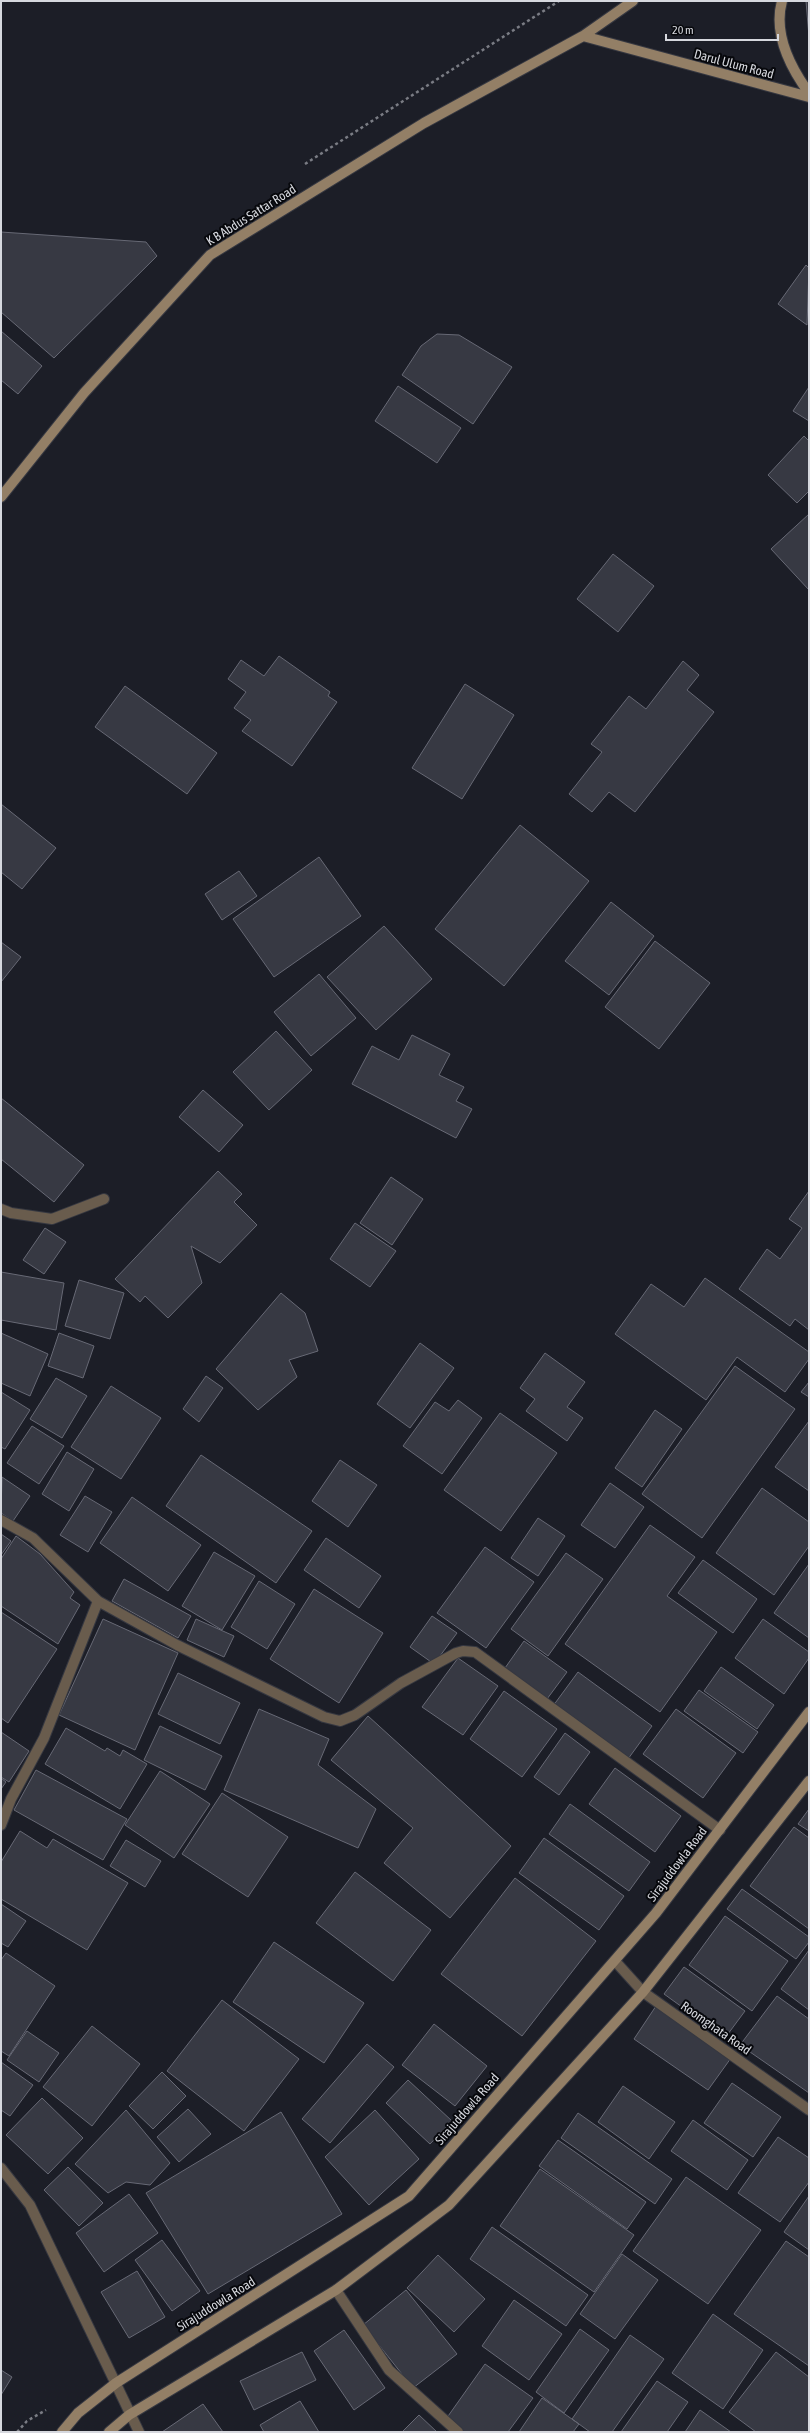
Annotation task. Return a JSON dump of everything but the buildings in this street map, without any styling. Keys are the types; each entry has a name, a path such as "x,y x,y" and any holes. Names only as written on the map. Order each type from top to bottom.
{"main road":[{"name":"K B Abdus Sattar Road","path":"1,497 84,393 210,255 424,123 583,36 633,1"},
{"path":"782,1 779,13 785,54 809,93"},
{"name":"Darul Ulum Road","path":"583,36 809,97"},
{"name":"Sirajuddowla Road","path":"62,2432 78,2413 116,2382 409,2196 656,1914 809,1712"},
{"path":"109,2432 129,2415 336,2290 449,2205 643,1992 809,1781"}],"street":[{"path":"1,1208 11,1213 52,1220 104,1199"},
{"path":"1,1520 33,1538 98,1601 184,1649 324,1717 340,1721 355,1716 401,1682 456,1653 463,1651 475,1652 720,1830"},
{"path":"1,1825 11,1799 44,1738 98,1601"},
{"name":"Roomghata Road","path":"615,1961 643,1992 809,2110"},
{"path":"1,2168 30,2205 116,2382 129,2415 139,2432"},
{"path":"336,2290 389,2370 458,2432"}],"path":[{"path":"299,168 559,1"},
{"path":"17,2432 27,2421 52,2406"}]}
